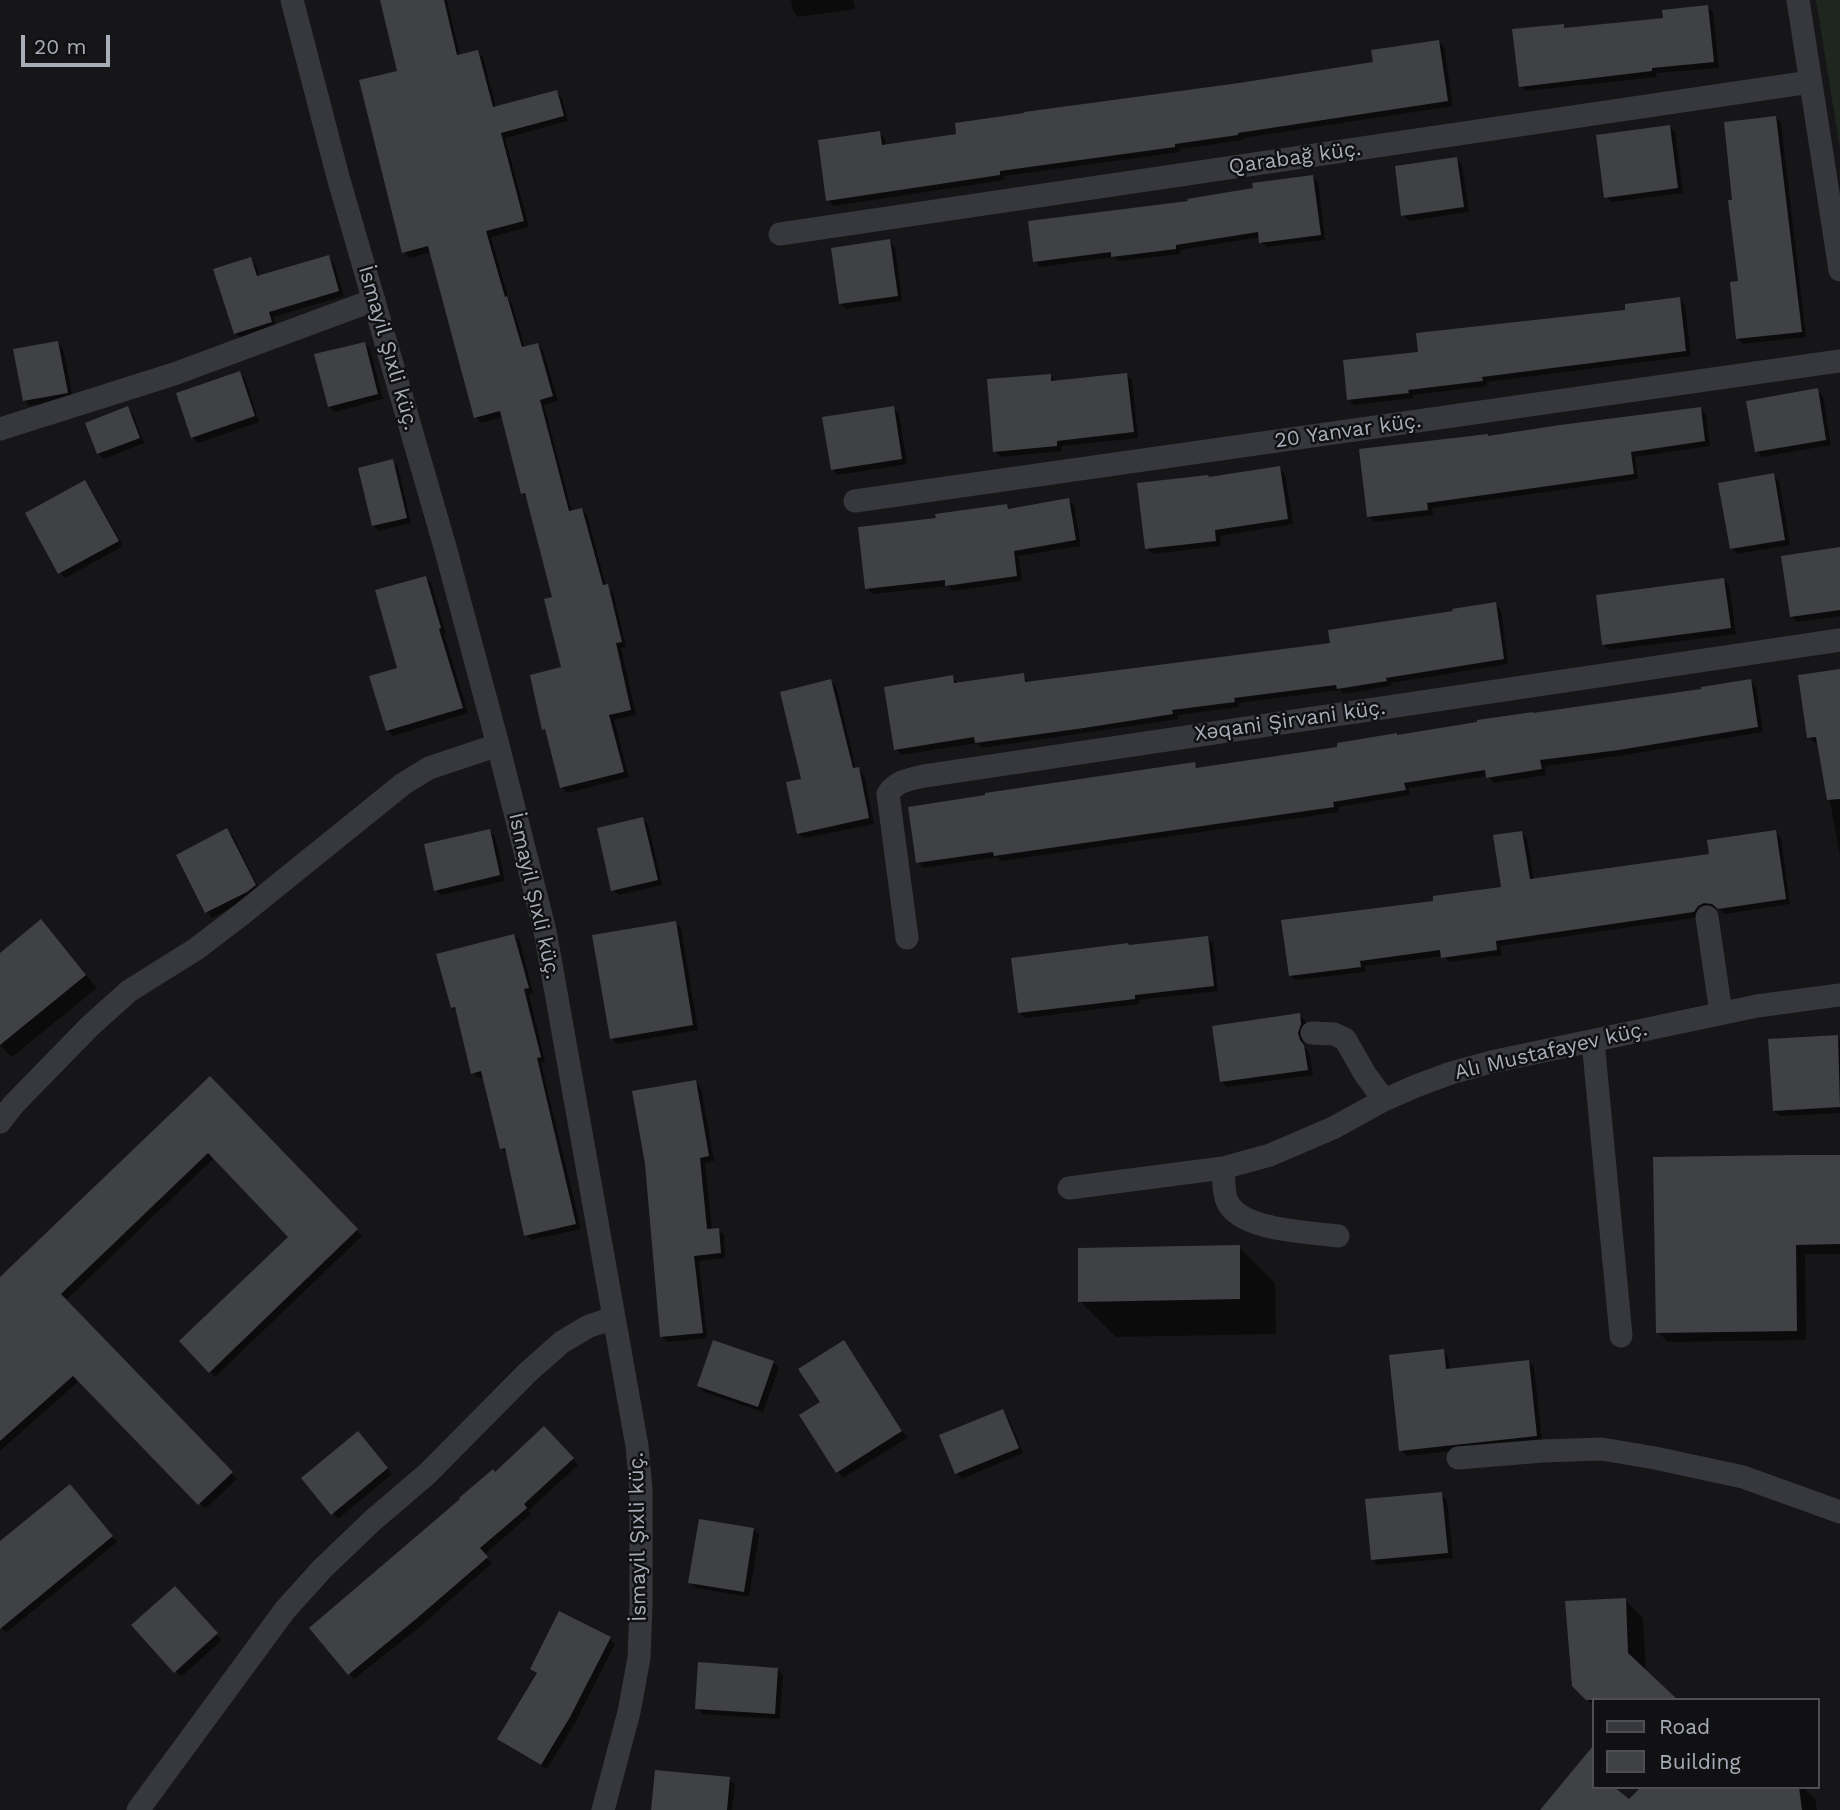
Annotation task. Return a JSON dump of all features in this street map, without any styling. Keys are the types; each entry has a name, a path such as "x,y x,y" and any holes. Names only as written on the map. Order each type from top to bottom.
{"street":[{"name":"İsmayil Şıxli küç.","path":"292,0 325,128 445,547 545,931 637,1447 641,1489 639,1658 629,1712 603,1810"},
{"path":"1798,0 1840,270"},
{"name":"Qarabağ küç.","path":"780,233 1810,82"},
{"path":"0,429 174,374 374,300"},
{"name":"20 Yanvar küç.","path":"855,502 1840,361"},
{"name":"Xəqani Şirvani küç.","path":"907,937 888,794 893,786 906,780 1840,640"},
{"path":"0,1122 13,1105 90,1026 129,991 196,949 242,915 403,783 429,768 498,745"},
{"path":"1707,917 1721,1013"},
{"name":"Alı Mustafayev küç.","path":"1069,1188 1223,1168 1270,1155 1333,1128 1384,1100 1451,1073 1490,1062 1757,1006 1840,995"},
{"path":"1312,1033 1334,1034 1345,1039 1384,1100"},
{"path":"1593,1041 1621,1336"},
{"path":"1223,1168 1227,1200 1239,1216 1260,1226 1338,1236"},
{"path":"138,1810 285,1610 322,1569 427,1474 528,1371 562,1342 589,1326 614,1318"},
{"path":"1458,1458 1602,1449 1743,1477 1840,1512"}],"shaded area":[{"path":"1816,0 1840,0 1840,149"}],"building":[{"path":"380,0 444,0 457,55 478,50 493,107 557,90 564,116 501,133 524,221 486,231 522,347 538,343 553,396 540,400 569,511 582,508 603,585 608,584 622,642 616,643 631,710 609,715 624,772 560,788 545,729 542,730 530,675 561,667 544,599 552,597 525,493 521,494 500,411 474,418 428,246 402,253 359,80 397,71"},
{"path":"1708,5 1714,62 1519,87 1512,29 1564,24 1564,28 1663,18 1662,10"},
{"path":"1439,40 1448,101 826,201 818,140 880,131 882,145 956,134 955,123 1373,62 1371,50"},
{"path":"1776,116 1802,332 1736,339 1730,282 1738,281 1728,200 1732,200 1724,122"},
{"path":"1670,125 1678,188 1604,198 1596,135"},
{"path":"1457,157 1464,207 1401,216 1395,166"},
{"path":"1313,175 1321,235 1259,243 1258,232 1176,245 1176,249 1111,257 1111,252 1033,262 1028,221 1188,201 1187,199 1253,188 1252,183"},
{"path":"890,239 898,296 839,304 831,248"},
{"path":"329,255 339,291 269,312 272,322 234,334 213,269 251,257 257,276"},
{"path":"1680,297 1686,351 1482,377 1483,381 1347,400 1343,360 1418,352 1416,333 1625,310 1625,304"},
{"path":"58,341 68,393 23,401 13,349"},
{"path":"365,342 378,394 328,407 314,354"},
{"path":"240,371 255,416 191,438 176,393"},
{"path":"1127,373 1134,432 1057,441 1057,446 993,452 987,379 1051,374 1051,381"},
{"path":"1818,388 1826,440 1755,452 1746,401"},
{"path":"128,406 140,438 97,454 85,423"},
{"path":"894,406 902,459 831,470 822,417"},
{"path":"1701,407 1705,441 1631,452 1634,474 1427,503 1428,510 1367,517 1359,449 1488,436"},
{"path":"393,459 407,518 372,526 358,468"},
{"path":"1280,466 1288,519 1215,530 1216,541 1145,549 1137,483 1209,477"},
{"path":"1774,473 1785,540 1730,549 1718,483"},
{"path":"85,480 119,541 58,574 25,513"},
{"path":"1069,498 1076,540 1014,551 1017,576 945,586 945,580 865,589 858,527 936,518 935,514 1007,504 1008,509"},
{"path":"1840,547 1840,610 1790,617 1781,556"},
{"path":"426,576 463,708 386,731 369,676 397,668 375,590"},
{"path":"1724,578 1731,628 1602,645 1596,595"},
{"path":"1496,602 1504,659 1386,678 1387,681 1337,689 1336,685 1234,698 1235,702 1172,710 1173,714 1084,728 975,743 974,737 894,750 884,687 953,675 954,683 1024,673 1025,682 1330,643 1328,630"},
{"path":"1840,669 1840,799 1827,800 1816,737 1807,738 1798,675"},
{"path":"831,679 853,768 859,767 869,818 797,834 786,782 801,779 780,692"},
{"path":"1751,679 1758,727 1540,760 1542,769 1486,778 1485,770 1404,783 1406,790 1333,802 1334,807 994,856 993,852 916,863 908,807 1195,762 1196,768 1337,747 1337,743 1397,733 1701,689"},
{"path":"643,817 658,880 611,891 597,828"},
{"path":"227,828 256,885 205,913 176,855"},
{"path":"490,829 500,875 434,891 424,844"},
{"path":"1776,830 1786,899 1718,909 1712,904 1704,903 1694,912 1496,941 1497,950 1441,958 1440,950 1360,961 1361,967 1289,976 1281,920 1433,901 1433,896 1501,887 1493,835 1522,831 1530,879 1709,854 1707,840"},
{"path":"41,919 86,975 0,1045 0,953"},
{"path":"676,921 693,1025 610,1039 592,935"},
{"path":"514,934 529,988 524,989 541,1057 537,1058 576,1224 524,1236 505,1148 500,1149 481,1071 471,1074 455,1007 451,1008 436,954"},
{"path":"1208,936 1214,986 1018,1013 1011,958"},
{"path":"1300,1013 1298,1033 1304,1045 1308,1070 1220,1082 1212,1026"},
{"path":"1838,1035 1840,1107 1773,1111 1768,1039"},
{"path":"210,1076 358,1229 209,1373 179,1341 288,1237 208,1153 61,1294 233,1472 198,1505 73,1376 0,1441 0,1277"},
{"path":"696,1080 709,1156 700,1158 707,1229 719,1228 721,1253 694,1256 703,1333 660,1337 645,1164 632,1091"},
{"path":"1840,1155 1840,1244 1796,1245 1797,1331 1656,1333 1653,1157"},
{"path":"1240,1245 1240,1299 1078,1302 1078,1248"},
{"path":"713,1340 774,1361 758,1407 697,1386"},
{"path":"844,1340 902,1431 836,1473 799,1415 820,1402 798,1369"},
{"path":"1444,1349 1446,1369 1529,1360 1537,1436 1399,1451 1389,1355"},
{"path":"1003,1409 1019,1448 955,1474 939,1435"},
{"path":"544,1426 574,1458 524,1504 527,1508 480,1548 488,1557 348,1675 309,1628 493,1469 495,1472"},
{"path":"358,1431 388,1468 331,1515 301,1478"},
{"path":"70,1484 113,1536 0,1629 0,1541"},
{"path":"1442,1492 1448,1553 1371,1560 1365,1499"},
{"path":"699,1519 754,1528 744,1592 688,1583"},
{"path":"175,1586 218,1633 174,1673 131,1625"},
{"path":"1626,1598 1628,1653 1676,1698 1586,1700 1572,1686 1565,1601"},
{"path":"559,1611 611,1637 570,1717 541,1765 497,1739 537,1673 530,1669"},
{"path":"698,1662 778,1668 775,1714 695,1709"},
{"path":"1591,1748 1591,1789 1616,1789 1629,1799 1639,1789 1799,1789 1802,1810 1540,1810"},
{"path":"655,1770 730,1777 727,1810 651,1810"}]}
